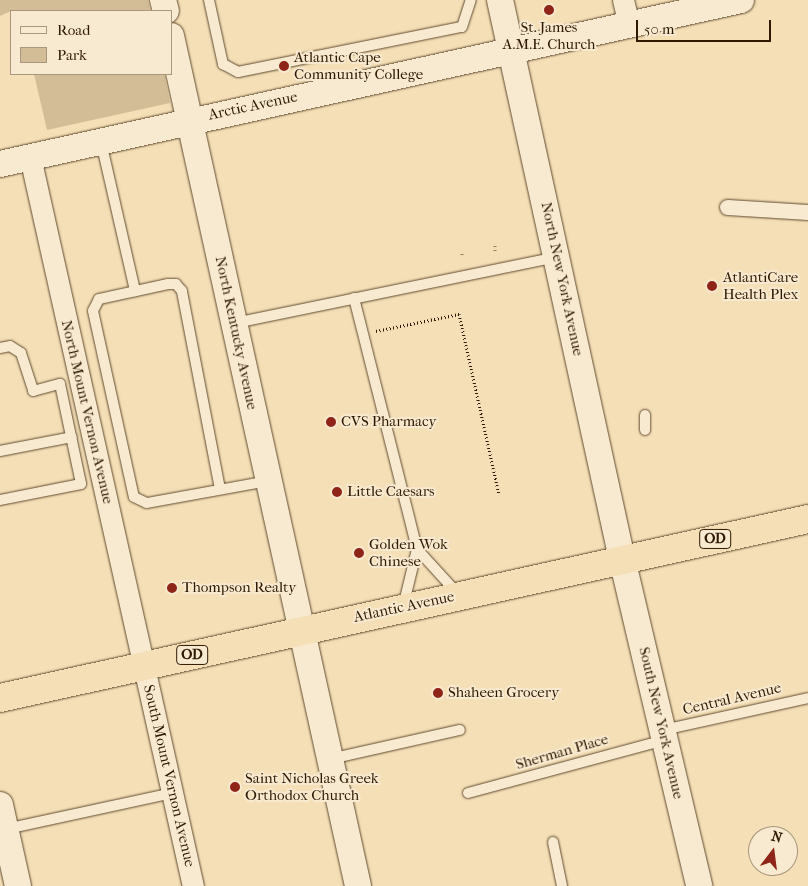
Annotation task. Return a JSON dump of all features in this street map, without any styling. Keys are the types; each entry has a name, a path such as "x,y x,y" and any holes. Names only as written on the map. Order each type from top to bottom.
{"highway":[{"name":"Atlantic Avenue","path":"0,698 301,629 808,519"}],"street":[{"name":"North New York Avenue","path":"500,0 558,257 622,559"},
{"name":"Arctic Avenue","path":"0,164 510,50 626,12 734,1"},
{"name":"North Kentucky Avenue","path":"172,40 358,886"},
{"name":"North Mount Vernon Avenue","path":"30,157 144,666"},
{"path":"727,206 808,212"},
{"name":"South New York Avenue","path":"622,559 700,886"},
{"name":"South Mount Vernon Avenue","path":"144,666 193,886"},
{"path":"3,817 11,876"}],"lane":[{"path":"209,0 223,64 238,72 462,27 471,0"},
{"path":"100,141 135,291"},
{"path":"234,323 558,257"},
{"path":"220,489 182,291 176,284 99,299 93,311 134,497 147,503 269,481"},
{"path":"354,298 418,549 459,595"},
{"path":"0,348 10,346 21,353 33,391 60,384 82,484 0,500"},
{"path":"645,415 645,430"},
{"path":"0,451 72,436"},
{"path":"403,607 418,549"},
{"name":"Central Avenue","path":"664,735 808,698"},
{"path":"329,759 460,730"},
{"name":"Sherman Place","path":"468,793 664,735"},
{"path":"3,817 173,793"},
{"path":"553,842 562,886"}],"path":[{"path":"365,296 374,331 459,314 499,495"}],"green space":[{"path":"0,0 148,0 150,10 10,10 0,16"},
{"path":"34,75 164,75 170,103 47,130"}],"place":[{"name":"St. James A.M.E. Church","path":"549,10"},
{"name":"Atlantic Cape Community College","path":"284,66"},
{"name":"AtlantiCare Health Plex","path":"712,286"},
{"name":"CVS Pharmacy","path":"331,422"},
{"name":"Little Caesars","path":"337,492"},
{"name":"Golden Wok Chinese","path":"359,553"},
{"name":"Thompson Realty","path":"172,588"},
{"name":"Shaheen Grocery","path":"438,693"},
{"name":"Saint Nicholas Greek Orthodox Church","path":"235,787"}]}
